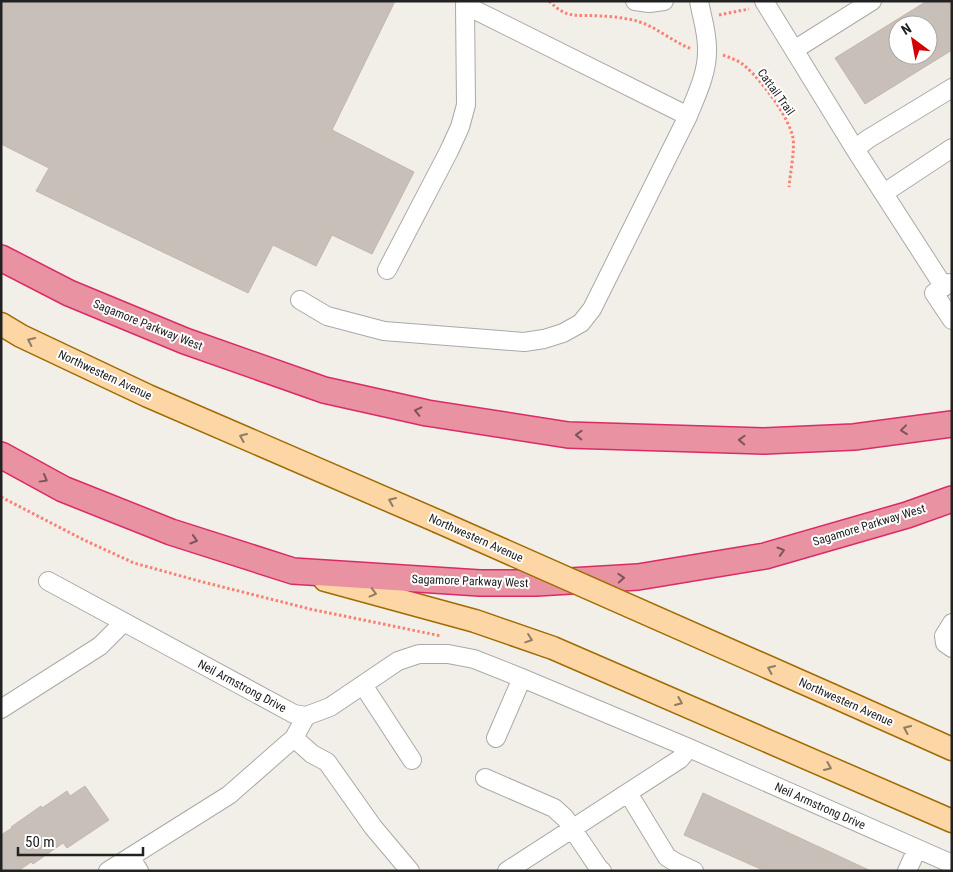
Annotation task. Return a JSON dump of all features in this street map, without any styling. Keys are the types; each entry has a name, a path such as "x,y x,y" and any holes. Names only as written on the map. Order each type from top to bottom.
{"highway":[{"name":"Sagamore Parkway West","path":"1,258 69,293 185,341 324,390 427,413 568,435 764,441 854,437 952,424"},
{"name":"Sagamore Parkway West","path":"1,455 63,489 153,525 293,571 480,583 536,584 638,577 765,556 907,515 952,499"}],"main road":[{"name":"Northwestern Avenue","path":"1,324 21,336 148,396 437,521 952,749"},
{"path":"293,571 475,621 553,648 952,821"}],"street":[{"path":"635,1 649,3 664,1"},
{"path":"300,300 327,316 384,332 524,342 544,339 563,333 581,323 592,309 688,116 700,85 706,65 707,52 699,1"},
{"path":"764,1 943,287 952,320"},
{"path":"794,50 872,1"},
{"path":"387,270 460,127 466,105 466,3 688,116"},
{"path":"856,149 868,139 952,88"},
{"path":"884,193 952,148"},
{"name":"Neil Armstrong Drive","path":"48,581 294,714 306,716 330,707 398,661 419,654 448,654 474,659 689,748 952,864"},
{"path":"1,709 100,646 124,622"},
{"path":"952,623 944,636 945,643 952,648"},
{"path":"496,738 522,678"},
{"path":"363,685 412,760"},
{"path":"108,871 134,864 229,795 294,738 306,716"},
{"path":"294,738 312,754 327,762 373,827 410,871"},
{"path":"507,871 680,759 689,748"},
{"path":"485,778 554,808 565,818 602,871"},
{"path":"628,793 667,857 694,871"},
{"path":"907,871 917,849"}],"path":[{"path":"549,1 556,8 577,16 634,20 660,31 690,48"},
{"path":"717,23 718,15 748,9"},
{"name":"Cattail Trail","path":"720,54 733,58 746,67 763,86 786,118 793,141 789,188"}],"building":[{"path":"1,1 395,1 332,130 414,172 372,254 332,235 316,266 273,245 248,293 36,191 49,168 1,144"},
{"path":"927,1 952,1 952,50 938,59 938,15 904,15"},
{"path":"888,25 888,65 928,65 865,104 835,58"},
{"path":"85,786 109,820 67,848 63,843 33,864 31,862 18,871 1,871 1,835 41,806 42,808 67,791 70,796"},
{"path":"703,793 871,871 765,871 684,835"}]}
